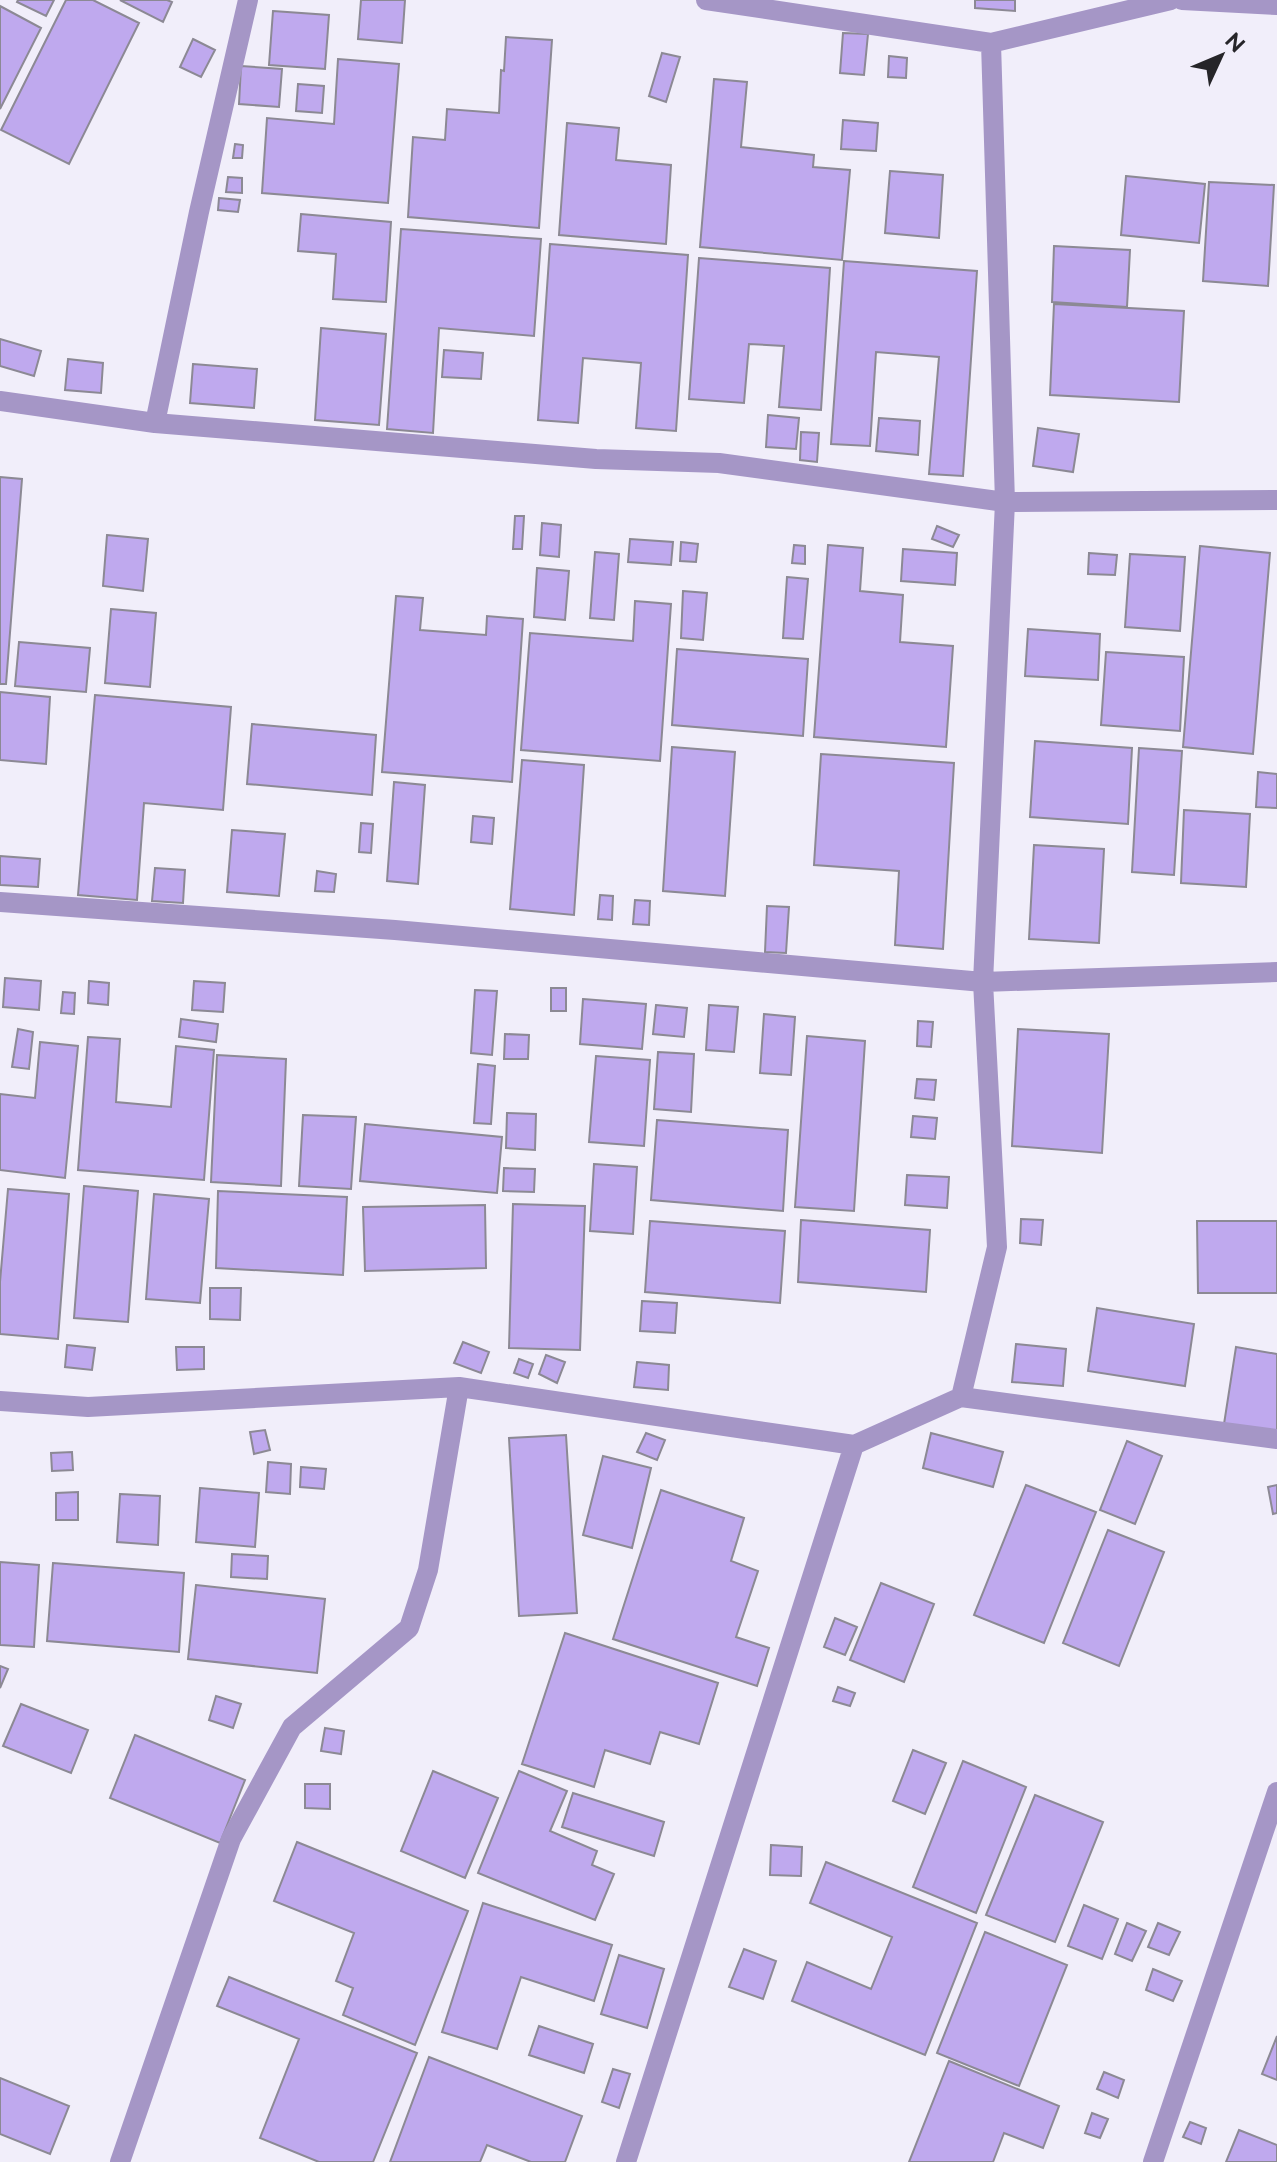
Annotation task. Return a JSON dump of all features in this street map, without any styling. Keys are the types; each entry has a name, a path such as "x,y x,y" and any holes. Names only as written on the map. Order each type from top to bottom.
{"street":[{"path":"155,423 248,0"},
{"path":"706,0 991,43 1171,0"},
{"path":"1182,0 1277,5"},
{"path":"961,1397 997,1247 983,982 1005,502 991,43"},
{"path":"0,401 155,423 596,459 719,463 1005,502 1277,500"},
{"path":"0,902 395,930 983,982 1277,972"},
{"path":"0,1401 88,1407 459,1387 854,1445 961,1397 1277,1439"},
{"path":"120,2162 231,1839 292,1727 409,1628 428,1570 459,1387"},
{"path":"626,2162 854,1445"},
{"path":"1153,2162 1277,1792"}],"building":[{"path":"18,0 54,0 46,16"},
{"path":"66,0 93,0 139,23 69,164 1,130"},
{"path":"120,0 167,0 172,2 163,22"},
{"path":"361,0 405,0 402,43 358,39"},
{"path":"975,0 1015,0 1015,11 975,8"},
{"path":"0,6 41,28 0,109"},
{"path":"273,11 329,15 325,69 269,65"},
{"path":"843,33 868,34 864,75 840,73"},
{"path":"506,37 552,40 539,228 408,217 413,137 445,140 447,109 499,113"},
{"path":"193,39 215,50 201,77 180,67"},
{"path":"662,53 680,57 666,102 649,96"},
{"path":"889,56 907,58 906,78 888,77"},
{"path":"338,59 399,64 388,203 262,193 267,118 334,124"},
{"path":"241,66 282,69 279,107 239,104"},
{"path":"714,79 747,82 741,147 814,155 813,167 850,170 842,260 700,247"},
{"path":"298,84 324,86 322,113 296,111"},
{"path":"843,120 878,123 876,151 841,149"},
{"path":"567,123 619,128 616,160 671,165 666,244 559,235"},
{"path":"235,144 243,145 242,158 233,158"},
{"path":"890,171 943,175 939,238 885,233"},
{"path":"1126,176 1205,184 1199,243 1121,235"},
{"path":"228,177 242,178 242,193 226,192"},
{"path":"1209,182 1274,185 1268,286 1203,281"},
{"path":"219,198 240,200 238,212 218,210"},
{"path":"301,214 391,222 386,302 333,299 336,254 298,251"},
{"path":"401,229 541,239 534,336 439,328 433,433 387,429"},
{"path":"550,244 688,255 676,431 636,428 641,363 583,358 578,423 538,420"},
{"path":"1054,246 1130,250 1127,307 1052,302"},
{"path":"699,258 830,268 821,410 779,407 784,346 749,344 744,403 689,399"},
{"path":"844,261 977,271 963,476 929,474 939,357 876,352 870,446 831,444"},
{"path":"1054,304 1184,311 1179,402 1050,395"},
{"path":"321,328 386,334 379,425 315,420"},
{"path":"0,339 41,351 34,376 0,366"},
{"path":"444,350 483,353 481,379 442,377"},
{"path":"68,359 103,363 101,393 65,390"},
{"path":"193,364 257,369 254,408 190,403"},
{"path":"768,415 799,418 796,449 766,447"},
{"path":"879,418 920,421 918,455 876,451"},
{"path":"1038,428 1079,434 1073,472 1033,466"},
{"path":"801,432 819,433 817,462 800,460"},
{"path":"0,477 22,479 6,684 0,684"},
{"path":"515,516 524,516 522,549 513,549"},
{"path":"542,523 561,525 559,557 540,555"},
{"path":"937,526 959,535 953,547 932,539"},
{"path":"107,535 148,539 143,591 103,586"},
{"path":"630,539 673,542 671,565 628,562"},
{"path":"681,542 698,544 696,562 680,561"},
{"path":"794,545 805,546 805,564 792,563"},
{"path":"828,545 863,548 860,591 903,595 900,642 953,646 946,747 814,737"},
{"path":"1200,546 1270,553 1253,754 1183,747"},
{"path":"903,549 957,553 955,585 901,581"},
{"path":"595,552 619,554 614,620 590,618"},
{"path":"1089,553 1117,555 1115,575 1088,574"},
{"path":"1130,554 1185,557 1180,631 1125,627"},
{"path":"537,568 569,571 565,620 534,617"},
{"path":"787,577 808,579 803,639 783,638"},
{"path":"683,591 707,593 703,640 681,638"},
{"path":"396,596 423,598 420,630 486,635 487,616 523,619 512,782 382,772"},
{"path":"635,601 671,604 660,761 521,750 530,633 633,641"},
{"path":"111,609 156,613 150,687 105,683"},
{"path":"1028,629 1100,634 1098,680 1025,676"},
{"path":"19,642 90,648 86,692 15,686"},
{"path":"677,649 808,659 803,736 672,725"},
{"path":"1106,652 1184,657 1180,731 1101,725"},
{"path":"0,692 50,697 46,764 0,760"},
{"path":"95,695 231,707 223,810 144,803 137,900 78,895"},
{"path":"252,724 376,735 372,795 247,784"},
{"path":"1035,741 1132,748 1128,824 1030,817"},
{"path":"672,747 735,752 725,896 663,891"},
{"path":"1139,748 1182,751 1174,875 1132,872"},
{"path":"821,754 954,763 943,949 895,945 899,871 814,865"},
{"path":"522,760 584,765 574,915 510,909"},
{"path":"1258,772 1277,774 1277,808 1256,807"},
{"path":"394,782 425,785 418,884 387,881"},
{"path":"1184,810 1250,814 1246,887 1181,883"},
{"path":"473,816 494,818 492,844 471,842"},
{"path":"361,823 373,824 371,853 359,852"},
{"path":"232,830 285,834 279,896 227,892"},
{"path":"1034,845 1104,849 1099,943 1029,939"},
{"path":"0,856 40,859 38,887 0,885"},
{"path":"155,868 185,870 183,903 152,901"},
{"path":"317,871 336,874 334,892 315,891"},
{"path":"600,895 613,896 612,920 598,919"},
{"path":"635,900 650,901 649,925 633,924"},
{"path":"767,906 789,907 786,953 765,952"},
{"path":"5,978 41,981 39,1010 3,1007"},
{"path":"89,981 109,983 108,1005 88,1003"},
{"path":"194,981 225,983 223,1012 192,1010"},
{"path":"551,988 566,988 566,1011 551,1011"},
{"path":"475,990 497,991 492,1055 471,1053"},
{"path":"63,992 75,993 74,1014 61,1013"},
{"path":"583,999 646,1004 642,1049 580,1044"},
{"path":"656,1005 687,1008 684,1037 653,1034"},
{"path":"709,1005 738,1007 734,1052 706,1050"},
{"path":"764,1014 795,1017 791,1075 760,1073"},
{"path":"181,1019 218,1024 216,1042 179,1037"},
{"path":"918,1021 933,1022 931,1047 917,1046"},
{"path":"18,1029 33,1032 29,1069 12,1067"},
{"path":"1018,1029 1109,1034 1102,1153 1012,1146"},
{"path":"505,1034 529,1035 528,1059 504,1059"},
{"path":"807,1036 865,1041 854,1211 795,1207"},
{"path":"88,1037 120,1039 116,1102 171,1107 176,1046 214,1050 204,1180 78,1170"},
{"path":"40,1042 78,1046 65,1178 0,1170 0,1094 35,1098"},
{"path":"658,1052 694,1054 691,1112 654,1109"},
{"path":"217,1055 286,1059 281,1186 211,1182"},
{"path":"596,1056 650,1060 644,1146 589,1142"},
{"path":"478,1064 495,1066 491,1124 474,1123"},
{"path":"917,1079 936,1080 934,1100 915,1098"},
{"path":"507,1113 536,1114 535,1150 506,1148"},
{"path":"303,1115 356,1117 351,1189 299,1186"},
{"path":"913,1116 937,1118 935,1139 911,1137"},
{"path":"657,1120 788,1130 783,1211 651,1200"},
{"path":"365,1124 502,1137 497,1193 360,1181"},
{"path":"594,1164 637,1167 633,1234 590,1231"},
{"path":"504,1168 535,1169 534,1192 503,1191"},
{"path":"907,1175 949,1177 947,1208 905,1205"},
{"path":"84,1186 138,1191 128,1322 74,1318"},
{"path":"8,1189 69,1194 58,1339 0,1334 0,1282"},
{"path":"218,1191 347,1197 343,1275 216,1268"},
{"path":"154,1194 209,1199 200,1303 146,1299"},
{"path":"513,1204 585,1206 580,1350 509,1348"},
{"path":"485,1205 486,1268 365,1271 363,1207"},
{"path":"1021,1219 1043,1220 1041,1245 1020,1243"},
{"path":"801,1220 930,1230 926,1292 798,1282"},
{"path":"650,1221 785,1231 780,1303 645,1292"},
{"path":"1197,1221 1277,1221 1277,1293 1198,1293"},
{"path":"210,1288 241,1288 240,1320 210,1319"},
{"path":"642,1301 677,1303 675,1333 640,1331"},
{"path":"1097,1308 1194,1324 1185,1386 1088,1371"},
{"path":"463,1342 489,1352 481,1373 454,1363"},
{"path":"1016,1344 1066,1349 1063,1386 1012,1382"},
{"path":"67,1345 95,1348 92,1370 65,1367"},
{"path":"176,1347 204,1347 204,1369 177,1370"},
{"path":"1236,1347 1277,1354 1277,1433 1224,1424"},
{"path":"546,1355 565,1362 557,1383 539,1374"},
{"path":"519,1359 533,1364 528,1378 514,1373"},
{"path":"637,1362 669,1365 668,1390 634,1387"},
{"path":"265,1430 270,1450 254,1454 250,1432"},
{"path":"646,1433 665,1440 657,1460 637,1452"},
{"path":"931,1433 1003,1452 993,1487 923,1468"},
{"path":"566,1435 577,1613 519,1616 509,1438"},
{"path":"1127,1441 1162,1456 1135,1524 1100,1510"},
{"path":"72,1452 73,1470 52,1471 51,1453"},
{"path":"603,1456 651,1468 632,1548 583,1535"},
{"path":"268,1462 291,1464 290,1494 266,1492"},
{"path":"301,1467 326,1469 324,1489 300,1487"},
{"path":"1026,1485 1096,1512 1044,1643 974,1615"},
{"path":"1277,1485 1277,1513 1273,1514 1268,1487"},
{"path":"200,1488 259,1493 255,1547 196,1542"},
{"path":"661,1490 744,1518 731,1561 758,1571 736,1637 769,1648 757,1686 613,1639"},
{"path":"78,1492 78,1520 56,1520 56,1493"},
{"path":"120,1494 160,1496 158,1545 117,1542"},
{"path":"1108,1530 1164,1552 1119,1666 1063,1643"},
{"path":"232,1554 268,1556 267,1579 231,1577"},
{"path":"0,1562 39,1565 34,1647 0,1645"},
{"path":"53,1563 184,1573 179,1652 47,1641"},
{"path":"881,1583 934,1604 904,1682 850,1660"},
{"path":"196,1585 325,1599 317,1673 188,1659"},
{"path":"835,1618 857,1627 845,1655 824,1647"},
{"path":"565,1633 718,1683 699,1744 660,1732 650,1764 605,1750 594,1787 522,1764"},
{"path":"0,1666 8,1669 0,1688"},
{"path":"838,1687 855,1693 850,1706 833,1701"},
{"path":"216,1696 241,1704 233,1728 209,1720"},
{"path":"21,1704 88,1730 71,1773 3,1746"},
{"path":"325,1728 344,1731 341,1754 321,1751"},
{"path":"135,1735 245,1780 220,1843 110,1798"},
{"path":"913,1750 946,1763 925,1814 893,1801"},
{"path":"963,1761 1026,1787 976,1913 913,1887"},
{"path":"433,1771 498,1798 465,1878 401,1851"},
{"path":"519,1771 567,1791 550,1831 597,1851 592,1865 614,1874 595,1920 478,1873"},
{"path":"305,1784 330,1784 330,1809 305,1808"},
{"path":"573,1793 664,1822 654,1856 562,1827"},
{"path":"1035,1795 1103,1822 1055,1942 986,1915"},
{"path":"297,1842 468,1911 415,2045 343,2015 353,1988 336,1981 354,1933 274,1901"},
{"path":"771,1845 802,1847 801,1876 770,1875"},
{"path":"826,1862 977,1923 925,2055 792,2001 807,1962 871,1989 892,1937 810,1903"},
{"path":"483,1903 612,1945 594,2001 521,1977 497,2049 442,2032"},
{"path":"1084,1905 1118,1919 1102,1959 1068,1946"},
{"path":"1127,1923 1146,1931 1132,1961 1115,1954"},
{"path":"1158,1923 1180,1932 1169,1955 1148,1947"},
{"path":"985,1932 1067,1965 1019,2086 937,2053"},
{"path":"744,1949 776,1961 763,1999 729,1987"},
{"path":"619,1955 664,1969 647,2028 601,2014"},
{"path":"1153,1969 1182,1981 1173,2001 1146,1990"},
{"path":"229,1977 417,2053 373,2162 319,2162 260,2138 299,2039 217,2006"},
{"path":"539,2026 593,2044 584,2073 529,2055"},
{"path":"1277,2036 1277,2080 1262,2074"},
{"path":"429,2057 582,2116 565,2162 531,2162 487,2145 480,2162 390,2162"},
{"path":"949,2061 1059,2106 1043,2148 1004,2133 993,2162 909,2162"},
{"path":"613,2069 630,2074 619,2108 602,2102"},
{"path":"1104,2072 1124,2080 1118,2098 1097,2089"},
{"path":"0,2078 69,2106 50,2154 0,2134"},
{"path":"1092,2113 1108,2119 1100,2138 1085,2133"},
{"path":"1190,2122 1206,2128 1201,2144 1183,2137"},
{"path":"1239,2130 1277,2145 1277,2162 1226,2162"}]}
